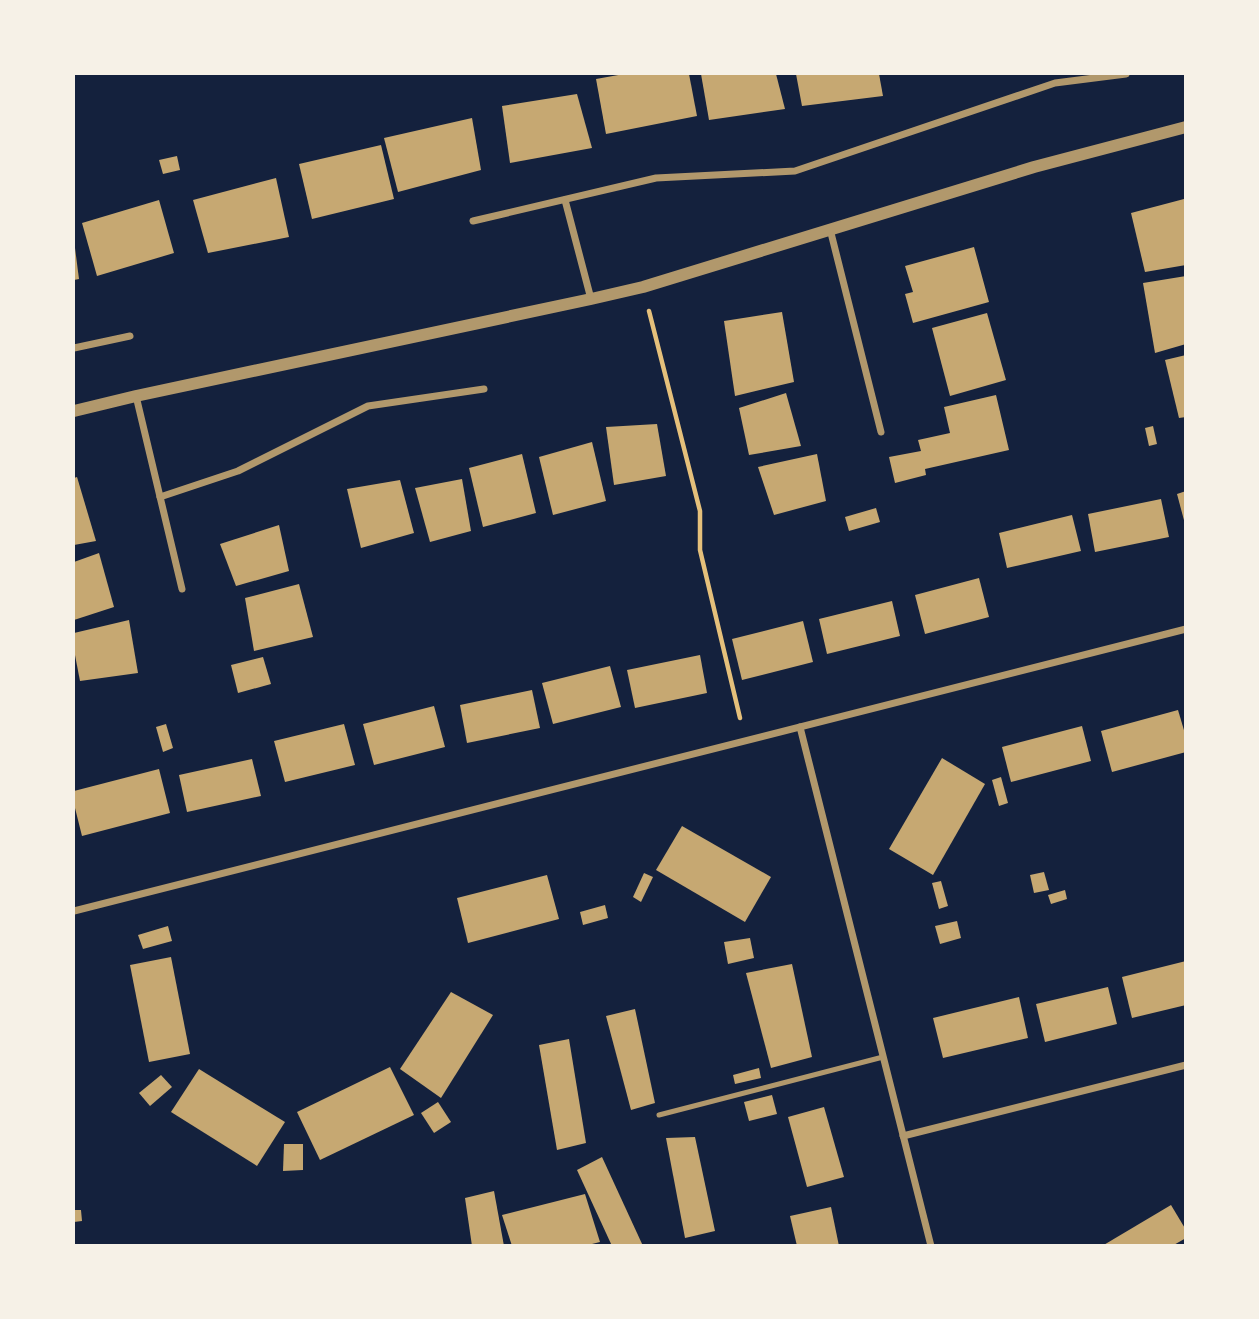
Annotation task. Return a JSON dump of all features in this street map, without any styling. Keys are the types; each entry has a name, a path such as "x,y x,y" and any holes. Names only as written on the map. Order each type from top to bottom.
{"street":[{"path":"473,221 656,178 794,171 1055,83 1126,74"},
{"path":"74,411 643,286 1034,167 1185,127"},
{"path":"565,200 591,299"},
{"path":"830,229 881,432"},
{"path":"74,348 130,336"},
{"path":"160,497 238,471 368,406 484,389"},
{"path":"136,396 182,590"},
{"path":"74,911 1185,629"},
{"path":"800,727 931,1245"},
{"path":"904,1136 1185,1065"}],"lane":[{"path":"659,1115 884,1057"}],"path":[{"path":"643,286 699,511 700,550 746,741"}],"building":[{"path":"624,74 689,74 697,116 606,134 596,79"},
{"path":"701,74 776,74 785,109 709,120"},
{"path":"796,74 879,74 883,96 802,106"},
{"path":"577,94 592,148 510,163 502,106"},
{"path":"472,118 481,170 398,192 384,138"},
{"path":"381,145 394,199 312,219 299,164"},
{"path":"177,156 180,170 163,174 159,160"},
{"path":"276,178 289,237 208,253 193,200"},
{"path":"1184,199 1186,265 1145,272 1131,213"},
{"path":"159,200 174,253 97,276 82,223"},
{"path":"974,247 989,302 913,323 905,294 913,292 905,266"},
{"path":"74,248 79,279 74,280"},
{"path":"1186,276 1186,344 1155,353 1143,283"},
{"path":"782,312 794,382 735,396 724,321"},
{"path":"987,313 1006,380 950,396 932,328"},
{"path":"1186,355 1186,417 1179,418 1165,360"},
{"path":"786,393 801,446 749,455 739,408"},
{"path":"996,395 1009,450 925,469 926,475 895,483 889,457 921,451 918,440 950,433 944,407"},
{"path":"657,424 666,476 614,485 606,427"},
{"path":"1153,426 1157,444 1149,446 1145,428"},
{"path":"592,442 606,501 553,515 539,457"},
{"path":"522,454 536,513 483,527 469,468"},
{"path":"817,454 826,501 774,515 758,467"},
{"path":"77,477 96,541 74,545 74,478"},
{"path":"462,479 471,531 430,542 415,488"},
{"path":"400,480 414,533 361,548 347,489"},
{"path":"1186,491 1186,524 1185,524 1177,494"},
{"path":"1161,499 1169,537 1095,552 1088,514"},
{"path":"876,508 880,522 849,531 845,517"},
{"path":"1072,515 1081,551 1007,568 999,533"},
{"path":"279,525 289,571 236,586 220,544"},
{"path":"99,553 114,607 74,620 74,562"},
{"path":"979,578 989,617 925,634 915,595"},
{"path":"299,584 313,637 254,651 245,598"},
{"path":"892,601 900,636 827,654 819,619"},
{"path":"129,620 138,673 80,681 74,650 74,633"},
{"path":"803,621 813,662 742,680 732,639"},
{"path":"700,655 707,693 635,708 627,670"},
{"path":"263,657 271,684 238,693 231,665"},
{"path":"610,666 621,707 553,724 542,683"},
{"path":"532,690 540,728 467,743 460,705"},
{"path":"434,706 445,747 374,765 363,724"},
{"path":"1178,710 1186,737 1186,752 1112,772 1101,731"},
{"path":"166,724 173,748 163,752 156,727"},
{"path":"344,724 355,765 285,782 274,741"},
{"path":"1082,726 1091,761 1011,782 1002,747"},
{"path":"942,758 985,784 933,875 889,849"},
{"path":"252,759 261,796 187,812 179,775"},
{"path":"159,769 170,813 82,836 74,804 74,791"},
{"path":"1001,777 1008,803 999,806 992,780"},
{"path":"682,826 771,877 745,922 656,870"},
{"path":"1044,872 1049,890 1034,893 1030,875"},
{"path":"644,873 653,877 641,902 633,897"},
{"path":"547,875 559,919 468,943 457,898"},
{"path":"941,881 948,906 939,909 932,883"},
{"path":"1065,890 1067,899 1051,904 1048,895"},
{"path":"605,905 608,918 583,925 580,912"},
{"path":"957,921 961,938 940,944 935,926"},
{"path":"168,926 172,941 143,949 138,935"},
{"path":"750,938 754,958 728,964 724,942"},
{"path":"171,957 190,1054 149,1062 130,965"},
{"path":"1186,961 1186,1005 1132,1018 1122,977"},
{"path":"792,964 812,1057 771,1068 746,973"},
{"path":"1108,987 1117,1024 1045,1042 1036,1004"},
{"path":"451,992 493,1015 441,1098 400,1069"},
{"path":"1019,997 1028,1038 943,1058 933,1018"},
{"path":"635,1009 655,1103 631,1110 606,1016"},
{"path":"569,1039 586,1143 557,1150 539,1045"},
{"path":"390,1067 414,1115 320,1160 297,1112"},
{"path":"759,1068 761,1078 735,1084 733,1075"},
{"path":"199,1069 285,1122 257,1166 171,1112"},
{"path":"161,1075 172,1087 150,1106 139,1093"},
{"path":"772,1095 777,1114 749,1121 744,1102"},
{"path":"438,1102 451,1122 434,1133 421,1113"},
{"path":"824,1107 844,1177 807,1187 788,1117"},
{"path":"695,1137 715,1231 685,1238 666,1138"},
{"path":"284,1144 303,1144 303,1170 283,1171"},
{"path":"602,1157 643,1246 612,1246 577,1170"},
{"path":"494,1191 504,1246 472,1246 465,1198"},
{"path":"585,1194 600,1242 584,1246 512,1246 502,1215"},
{"path":"1171,1205 1186,1230 1186,1238 1172,1246 1102,1246"},
{"path":"831,1207 839,1246 797,1246 790,1216"},
{"path":"74,1210 81,1210 82,1221 74,1222"}]}
